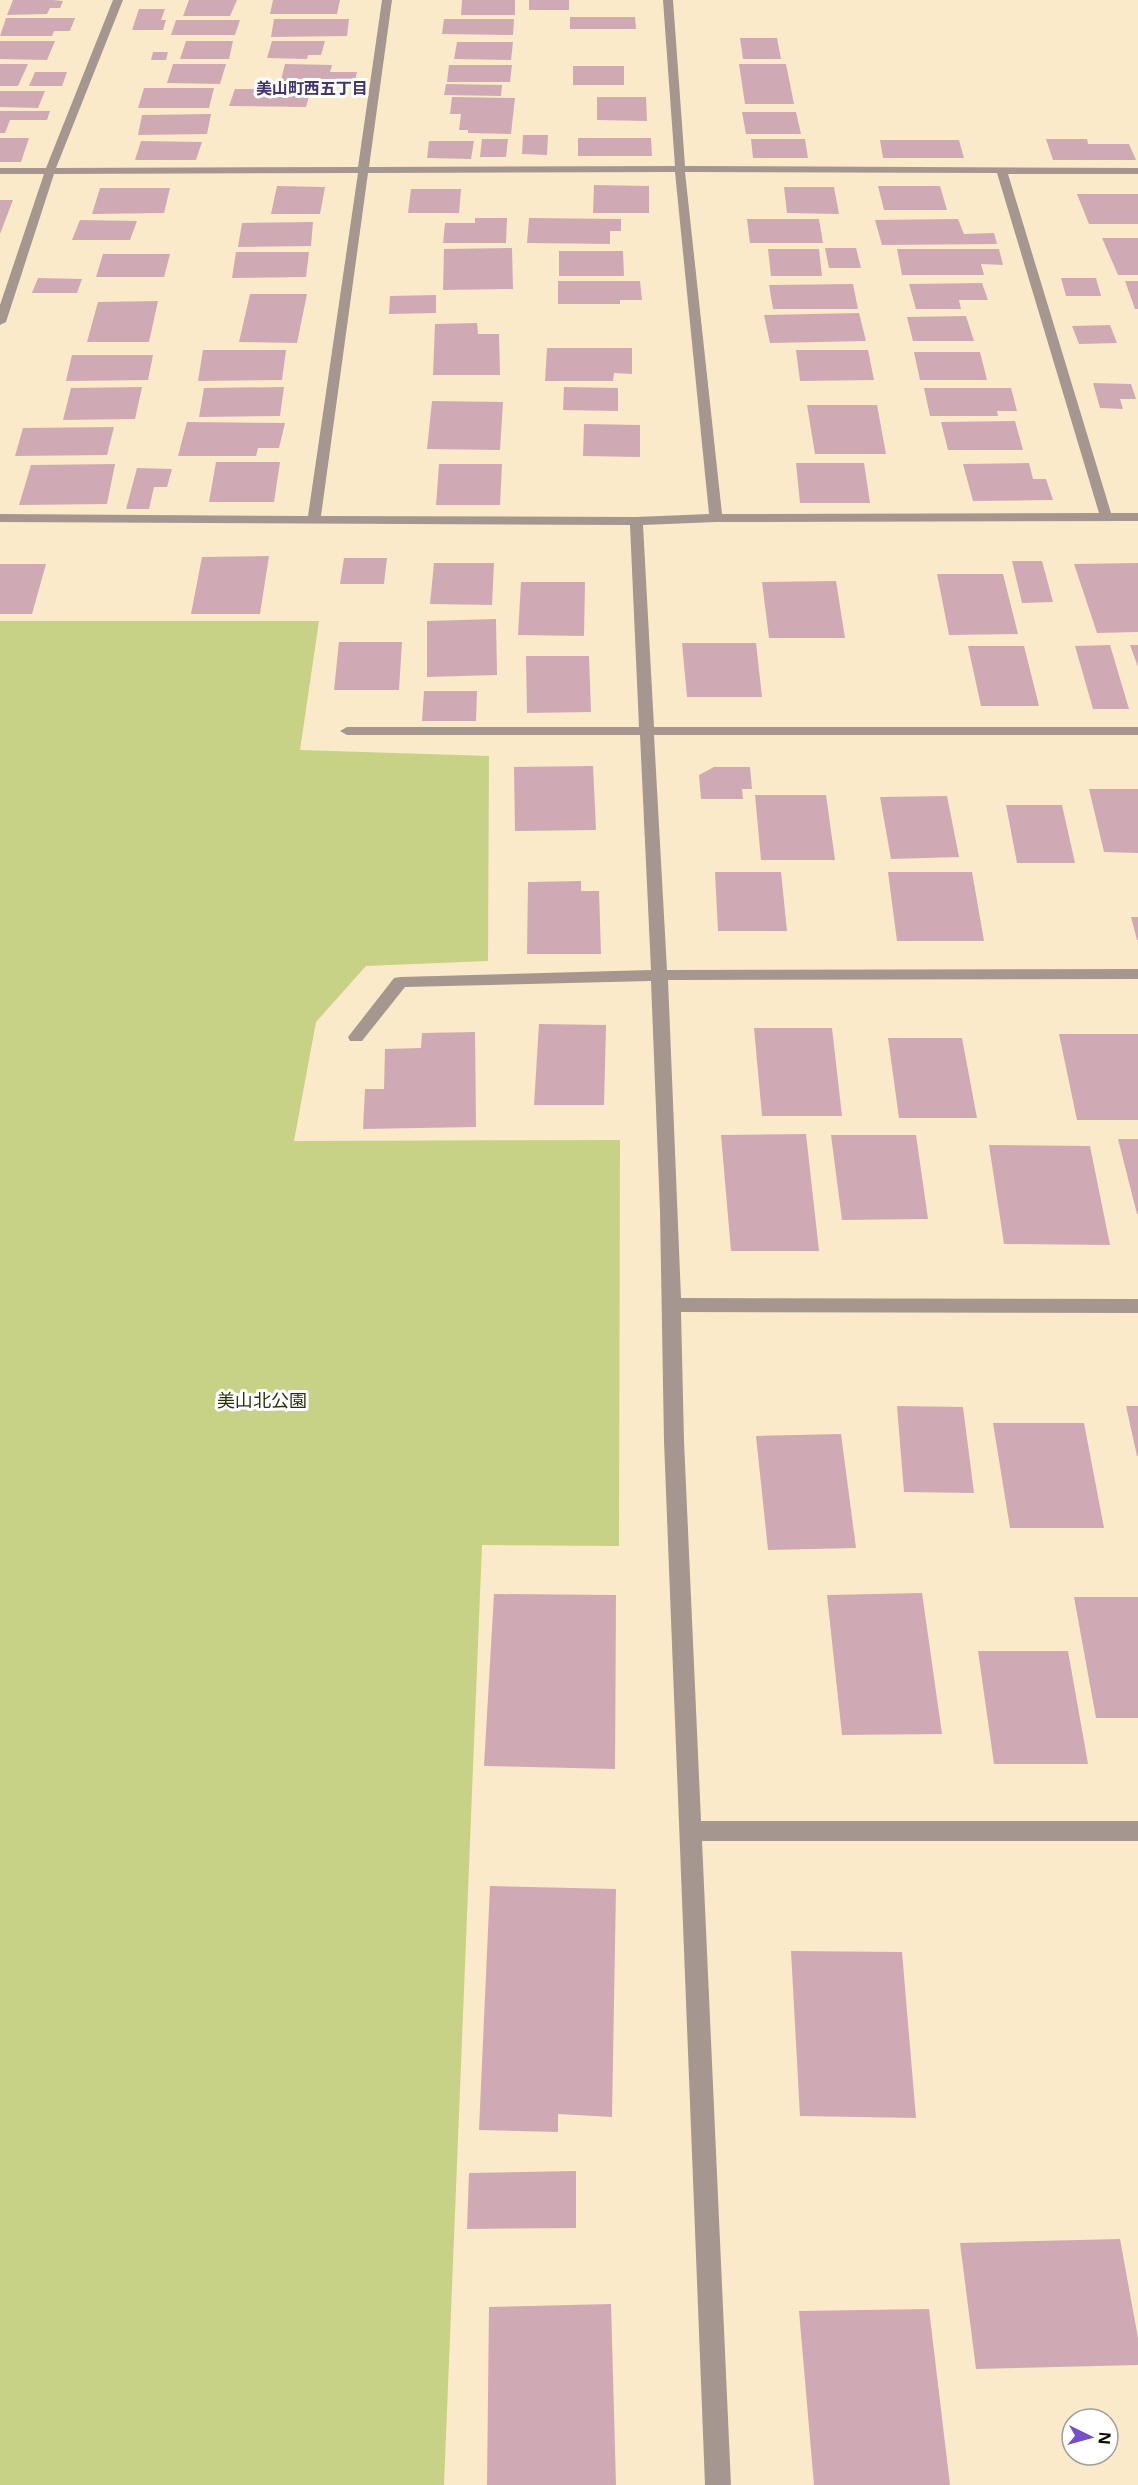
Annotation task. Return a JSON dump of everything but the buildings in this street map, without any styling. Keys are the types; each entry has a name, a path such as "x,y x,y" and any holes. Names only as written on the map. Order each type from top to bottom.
{"street":[{"path":"0,322 50,171 118,0"},
{"path":"314,519 387,0"},
{"path":"668,0 681,169 716,518"},
{"path":"0,171 681,169 1138,171"},
{"path":"1002,172 1106,517"},
{"path":"0,518 636,521 716,518 1138,517"},
{"path":"636,521 660,975 672,1305 674,1441 718,2485"},
{"path":"347,731 1138,731"},
{"path":"356,1036 400,982 660,975 1138,974"},
{"path":"672,1305 1138,1305"},
{"path":"691,1831 1138,1831"}],"green space":[{"name":"美山北公園","path":"0,621 319,621 300,750 489,756 488,961 366,966 316,1022 294,1141 620,1140 619,1546 482,1545 444,2485 0,2485"}],"district":[{"name":"美山町西五丁目","path":"312,88"}]}
